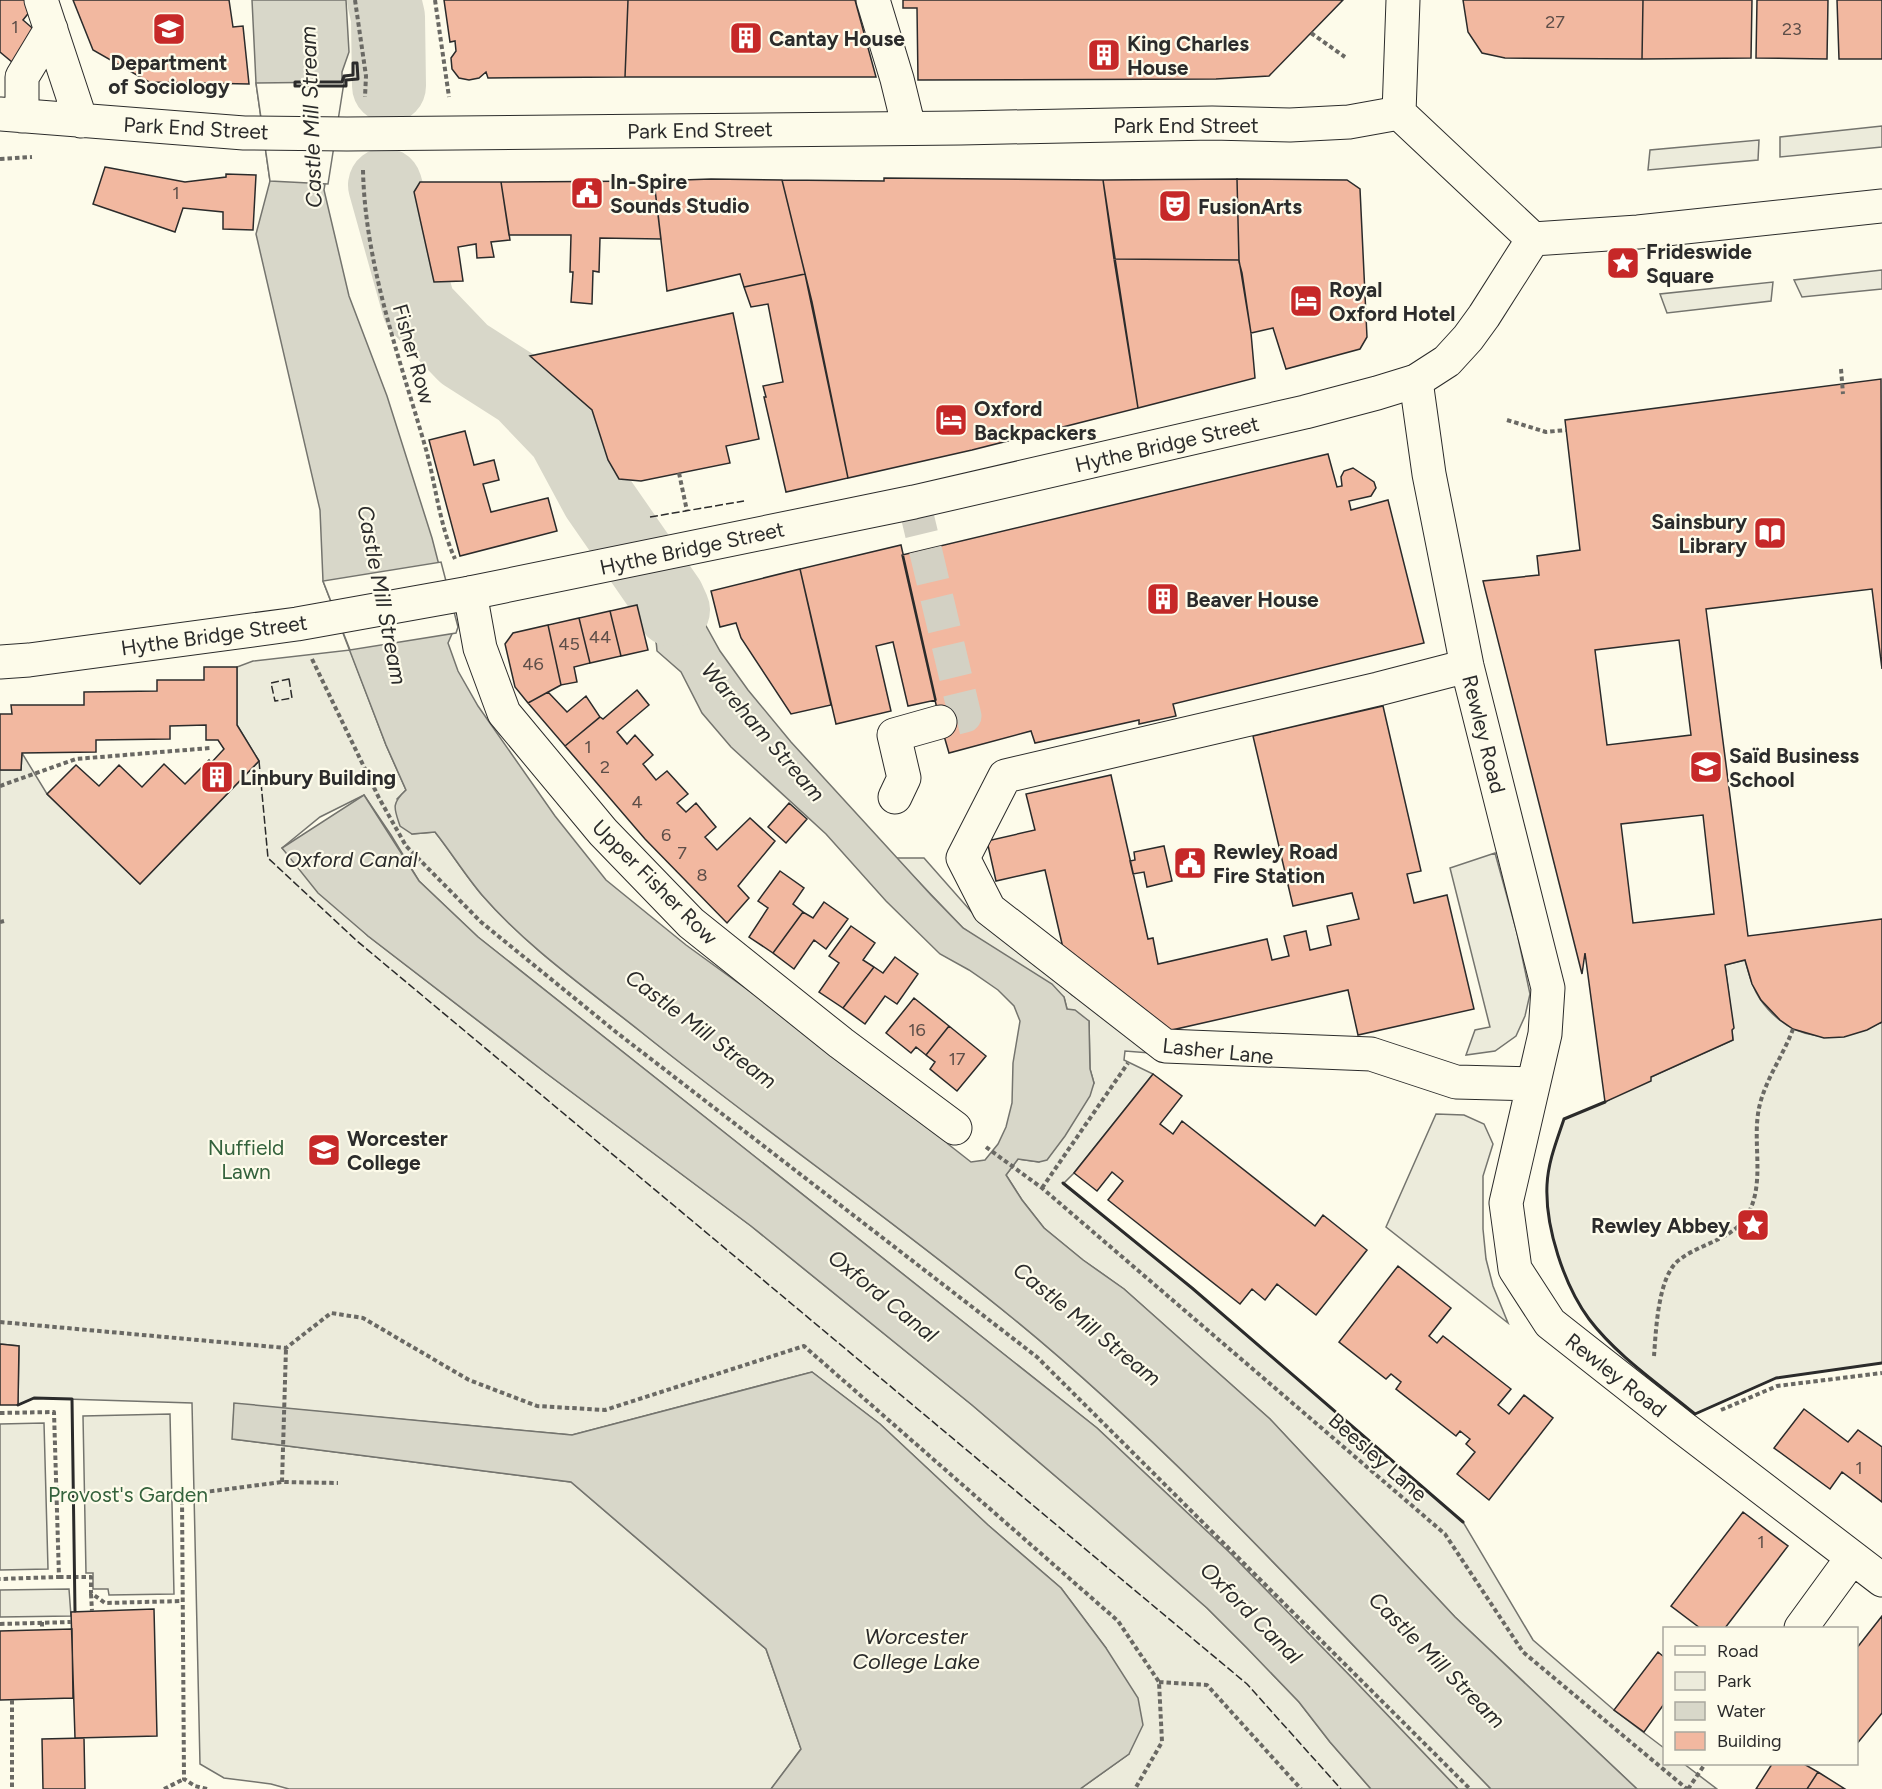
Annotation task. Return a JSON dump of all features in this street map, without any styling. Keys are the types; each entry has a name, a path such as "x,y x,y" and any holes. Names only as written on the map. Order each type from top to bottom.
{"street":[{"path":"873,0 909,128"},
{"path":"1403,0 1399,113 1533,239 1638,232 1882,206"},
{"path":"11,115 22,77 46,14"},
{"path":"46,14 81,122"},
{"name":"Park End Street","path":"11,115 244,133 347,134 1212,123 1290,125 1349,122 1399,113"},
{"path":"1416,381 1447,361 1468,338 1533,239"},
{"name":"Hythe Bridge Street","path":"0,662 309,622 467,594 914,502 1305,412 1416,381"},
{"name":"Rewley Road","path":"1416,381 1429,474 1467,666 1548,988 1545,1034 1506,1203 1515,1269 1550,1323 1882,1580"},
{"name":"Upper Fisher Row","path":"467,594 480,648 504,713 603,832 691,923 842,1043 955,1128"},
{"path":"1467,666 1005,776 963,858 989,909 1165,1046 1371,1054 1456,1082 1533,1084"},
{"path":"895,797 904,778 894,735 940,722"},
{"path":"1802,1627 1852,1558"}],"path":[{"path":"355,0 366,76 365,98"},
{"path":"435,0 453,133"},
{"path":"1311,33 1346,57"},
{"name":"Fisher Row","path":"363,169 369,235 381,291 430,466 449,546"},
{"path":"1841,369 1844,394"},
{"path":"1507,420 1545,432 1566,430"},
{"path":"679,473 688,518"},
{"path":"309,622 305,643 379,798 406,846 481,922 616,1032 1037,1357 1470,1789"},
{"path":"0,786 76,759 210,748"},
{"path":"1649,1364 1654,1356 1663,1286 1668,1274 1677,1261 1723,1238 1740,1226 1749,1213 1756,1187 1759,1110 1763,1091 1786,1050 1793,1029"},
{"name":"Lasher Lane","path":"1042,1188 1131,1057"},
{"name":"Beesley Lane","path":"991,1151 1042,1188 1445,1534 1523,1652 1688,1789"},
{"path":"0,1322 286,1348 331,1313 363,1318 469,1380 537,1406 605,1410 804,1346 1118,1621 1159,1682 1162,1742 1135,1789"},
{"path":"282,1482 286,1348"},
{"path":"1682,1427 1777,1386 1882,1373"},
{"path":"0,1413 54,1412 59,1577"},
{"path":"184,1779 182,1495 282,1482 338,1483"},
{"path":"0,1579 91,1577 92,1611"},
{"path":"91,1593 105,1603 183,1601"},
{"path":"42,1622 42,1629"},
{"path":"0,1623 71,1622"},
{"path":"1159,1682 1207,1685 1301,1789"},
{"path":"12,1700 12,1789"},
{"path":"1688,1789 1705,1765"},
{"path":"164,1789 184,1779"},
{"path":"184,1779 195,1786 207,1789"}],"green space":[{"path":"1882,126 1882,147 1780,157 1780,137"},
{"path":"1759,140 1758,160 1648,170 1650,150"},
{"path":"1882,270 1882,289 1802,297 1794,280"},
{"path":"1773,282 1771,301 1667,313 1660,294"},
{"name":"Worcester College","path":"350,650 386,745 406,790 397,799 412,834 435,832 482,895 538,950 686,1067 969,1283 1078,1374 1200,1488 1491,1789 1458,1789 1229,1552 1097,1428 478,937 419,881 364,795 320,817 282,848 368,936 751,1226 972,1405 1094,1509 1207,1608 1247,1648 1299,1702 1371,1789 1080,1789 1129,1754 1106,1648 1061,1588 988,1525 880,1424 812,1372 572,1435 234,1404 233,1439 571,1482 766,1649 801,1749 771,1789 289,1789 271,1784 224,1778 200,1764 192,1403 34,1398 18,1405 19,1346 0,1344 0,770 21,770 22,753 47,794 140,884 259,761 237,725 237,667 253,661"},
{"path":"1495,853 1517,933 1530,994 1525,1016 1516,1036 1495,1051 1466,1055 1475,1030 1490,1027 1450,868"},
{"path":"896,858 924,858 976,917 1050,969 1072,995 1163,1054 1125,1051 1124,1060 1153,1074 1063,1184 1192,1288 1463,1522 1533,1640 1614,1710 1663,1747 1663,1765 1685,1765 1717,1789 1637,1789 1455,1617 1270,1419 1124,1289 1044,1228 1006,1175 1018,1159 1039,1162 1094,1083 1090,1069 1089,1021 1067,1009 1064,997 963,928"},
{"path":"1745,960 1760,999 1772,1014 1801,1032 1816,1036 1849,1034 1882,1022 1882,1363 1776,1378 1695,1414 1639,1369 1589,1319 1572,1290 1558,1255 1549,1219 1547,1185 1553,1151 1564,1119 1605,1102 1651,1077 1733,1040 1725,965"},
{"path":"1436,1114 1464,1115 1484,1124 1493,1144 1483,1176 1483,1229 1486,1259 1493,1286 1508,1323 1386,1227"},
{"name":"Provost's Garden","path":"170,1414 174,1594 109,1595 108,1589 93,1589 93,1573 86,1573 83,1416"},
{"path":"44,1423 48,1569 0,1570 0,1424"},
{"path":"69,1589 71,1616 0,1617 0,1590"}],"water":[{"name":"Castle Mill Stream","path":"252,0 346,0 349,52 342,72 324,190 349,296 387,396 432,538 455,627 448,643 458,671 478,706 555,816 606,880 686,945 835,1053 916,1108 948,1144 971,1162 985,1160 998,1144 1006,1127 1012,1103 1013,1063 1020,1021 1014,1006 998,990 940,954 886,901 826,834 731,747 702,713 681,672 657,651 655,635 642,603 591,529 650,517 700,598 705,624 720,651 748,690 791,742 963,928 1052,984 1064,997 1067,1009 1075,1010 1089,1021 1090,1069 1094,1083 1090,1096 1047,1160 1039,1162 1018,1159 1006,1175 1022,1200 1044,1228 1124,1289 1270,1419 1455,1617 1637,1789 1491,1789 1200,1488 1078,1374 969,1283 686,1068 538,950 482,895 435,832 412,834 400,826 395,806 406,790 386,745 323,581 320,510 256,234 270,181 256,83"},
{"name":"Oxford Canal","path":"364,795 419,881 478,937 1097,1428 1229,1552 1458,1789 1371,1789 1299,1702 1207,1608 972,1405 751,1226 546,1073 368,936 318,893 282,848"},
{"name":"Worcester College Lake","path":"812,1372 880,1424 988,1525 1061,1588 1106,1648 1138,1698 1143,1725 1129,1754 1080,1789 771,1789 801,1749 766,1649 571,1482 232,1439 234,1403 572,1435"}],"pier":[{"path":"345,76 328,184 270,181 256,83 342,82"},
{"path":"650,517 694,590 640,601 591,529"},
{"path":"441,562 458,627 456,633 350,650 323,581"}],"building":[{"path":"0,0 33,0 35,5 23,20 38,33 12,62 0,52"},
{"name":"Department of Sociology","path":"73,0 229,0 233,27 243,26 249,84 149,82 93,50"},
{"path":"444,0 628,0 625,77 488,78 486,72 479,78 469,80 459,78 452,69 451,58 456,51 455,41 450,42"},
{"name":"Cantay House","path":"628,0 855,0 876,77 625,77"},
{"name":"King Charles House","path":"903,0 1343,0 1269,76 1216,79 918,80 917,8 903,8"},
{"path":"1463,0 1643,0 1642,59 1505,58 1482,53 1468,32"},
{"path":"1643,0 1752,0 1751,58 1642,59"},
{"path":"1757,0 1828,0 1827,59 1756,58"},
{"path":"1837,0 1882,0 1882,59 1839,59"},
{"path":"105,167 185,182 226,177 226,174 256,175 253,230 223,229 223,212 183,208 175,232 93,204"},
{"path":"884,178 1103,180 1138,408 972,450 848,478 812,302 782,180 884,181"},
{"name":"Royal Oxford Hotel","path":"1237,179 1347,180 1360,189 1367,337 1360,349 1286,369 1273,328 1251,333 1239,262"},
{"path":"1237,179 1239,260 1114,259 1103,180"},
{"path":"782,180 805,274 744,287 740,274 667,291 654,181"},
{"path":"654,181 661,239 600,238 599,272 593,271 592,304 571,302 573,272 570,272 571,235 509,235 501,182"},
{"path":"420,182 501,182 510,240 491,242 494,257 477,258 476,244 458,247 463,281 434,282 414,192"},
{"path":"1114,259 1239,260 1251,333 1255,378 1138,408"},
{"path":"805,274 848,478 786,492 764,397 766,397 763,386 783,382 768,304 751,307 744,287"},
{"path":"733,313 759,439 726,446 730,463 641,481 619,479 608,460 592,410 530,356"},
{"path":"1881,379 1882,669 1872,589 1706,609 1748,936 1882,919 1882,1022 1867,1030 1844,1037 1824,1038 1793,1029 1780,1020 1761,1000 1752,984 1745,960 1725,965 1734,1028 1732,1030 1733,1040 1651,1077 1651,1081 1605,1102 1585,953 1582,974 1483,581 1539,575 1537,556 1580,550 1565,420","holes":["1679,640 1691,735 1607,745 1595,650","1703,815 1714,914 1633,923 1621,824"]},
{"path":"465,431 474,465 494,460 499,480 483,484 491,512 548,498 557,531 460,556 429,440"},
{"name":"Beaver House","path":"1328,454 1337,487 1342,486 1341,477 1344,471 1353,468 1374,482 1376,488 1371,496 1349,501 1351,510 1388,500 1424,643 1173,704 1176,716 1139,724 1139,720 1035,743 1031,731 949,753 902,555"},
{"path":"901,545 936,700 908,706 893,642 876,646 891,711 836,724 800,569"},
{"path":"800,569 831,705 791,714 741,638 736,623 720,627 711,591"},
{"path":"637,605 648,650 621,656 610,611"},
{"path":"610,611 621,656 590,663 579,618"},
{"path":"579,618 590,663 574,667 577,682 561,685 548,625"},
{"path":"548,625 561,685 528,703 515,687 505,644 513,633"},
{"name":"Linbury Building","path":"204,667 237,667 237,725 259,761 140,884 47,794 76,765 99,786 119,765 142,787 164,764 185,784 209,760 211,763 224,749 218,740 206,740 206,725 170,726 170,739 96,740 96,752 22,753 21,770 0,770 0,714 12,714 11,705 84,705 84,692 157,691 157,680 204,680"},
{"path":"637,690 649,705 617,732 627,744 635,735 653,755 643,764 656,780 667,771 688,794 677,803 686,812 696,803 716,827 705,837 717,850 750,818 775,841 738,886 749,898 727,923 645,839 565,746 600,717 603,719"},
{"path":"548,692 567,712 586,696 600,717 565,746 528,703"},
{"path":"1383,706 1421,871 1407,874 1414,903 1447,895 1474,1009 1358,1035 1348,990 1172,1030 1168,1040 1066,961 1045,870 996,881 987,841 1035,830 1026,794 1111,775 1148,939 1153,938 1158,964 1267,939 1272,960 1289,956 1284,936 1306,931 1310,950 1331,945 1327,926 1359,919 1352,893 1293,906 1253,736"},
{"path":"789,803 807,819 786,843 768,827"},
{"path":"1164,846 1172,881 1147,887 1144,872 1133,874 1130,861 1135,860 1134,852"},
{"path":"780,871 804,888 793,904 803,912 773,953 749,937 768,908 758,901"},
{"path":"824,902 848,919 826,949 814,940 794,969 773,953 803,912 813,918"},
{"path":"851,926 875,943 863,960 874,967 843,1008 819,992 839,963 829,956"},
{"path":"895,957 918,974 897,1004 885,996 865,1024 843,1008 874,967 883,973"},
{"path":"914,998 949,1026 926,1055 916,1047 911,1053 886,1033"},
{"path":"949,1026 986,1056 957,1091 930,1069 935,1062 926,1055"},
{"path":"1153,1074 1182,1096 1160,1124 1173,1134 1182,1121 1315,1226 1323,1215 1367,1250 1316,1315 1277,1284 1265,1300 1252,1289 1240,1304 1108,1200 1123,1181 1112,1172 1097,1191 1074,1173"},
{"path":"1398,1266 1451,1308 1429,1336 1437,1343 1443,1336 1511,1389 1498,1405 1509,1414 1524,1395 1553,1418 1489,1500 1457,1474 1475,1452 1466,1444 1470,1439 1460,1431 1456,1436 1396,1389 1401,1382 1391,1374 1386,1379 1339,1342"},
{"path":"0,1344 19,1346 18,1405 0,1405"},
{"path":"1804,1409 1848,1442 1858,1430 1882,1447 1882,1502 1842,1472 1830,1489 1774,1448"},
{"path":"1743,1512 1788,1546 1726,1627 1699,1627 1671,1606"},
{"path":"154,1609 157,1736 75,1738 71,1612"},
{"path":"1882,1616 1882,1713 1858,1743 1858,1646"},
{"path":"72,1629 73,1698 0,1700 0,1631"},
{"path":"1658,1652 1663,1656 1663,1705 1644,1732 1614,1710"},
{"path":"84,1738 85,1789 43,1789 42,1739"},
{"path":"1771,1765 1806,1765 1818,1772 1807,1789 1756,1789"},
{"path":"1818,1772 1845,1789 1807,1789"}],"waterway":[{"name":"Wareham Stream","path":"384,0 388,17 389,86"},
{"name":"Wareham Stream","path":"385,185 419,307 464,354 522,391 564,435 598,498 668,599 673,610"}],"tunnel":[{"path":"914,502 965,716 940,722"}],"fence":[{"path":"650,517 744,501"},
{"path":"289,679 292,698 275,701 271,683 289,679"},
{"path":"259,761 268,858 357,941 1247,1684 1341,1789"}],"wall":[{"path":"353,63 357,63 358,79 346,80 346,86 295,86 295,82 342,82 344,76 353,75 353,63"},
{"path":"1605,1102 1564,1119 1549,1168 1547,1201 1553,1237 1564,1273 1589,1319 1612,1345 1695,1414 1776,1378 1882,1363"},
{"path":"1063,1183 1192,1288 1463,1522"},
{"path":"18,1405 34,1398 72,1399 75,1611"}],"place":[{"name":"Department of Sociology","path":"169,29"},
{"name":"Cantay House","path":"746,38"},
{"name":"King Charles House","path":"1104,55"},
{"name":"In-Spire Sounds Studio","path":"587,193"},
{"name":"FusionArts","path":"1175,206"},
{"name":"Frideswide Square","path":"1623,263"},
{"name":"Royal Oxford Hotel","path":"1306,301"},
{"name":"Oxford Backpackers","path":"951,420"},
{"name":"Sainsbury Library","path":"1770,533"},
{"name":"Beaver House","path":"1163,599"},
{"name":"Saïd Business School","path":"1706,767"},
{"name":"Linbury Building","path":"217,777"},
{"name":"Rewley Road Fire Station","path":"1190,863"},
{"name":"Worcester College","path":"324,1150"},
{"name":"Rewley Abbey","path":"1753,1225"}],"park label":[{"name":"Nuffield Lawn","path":"246,1159"}]}
